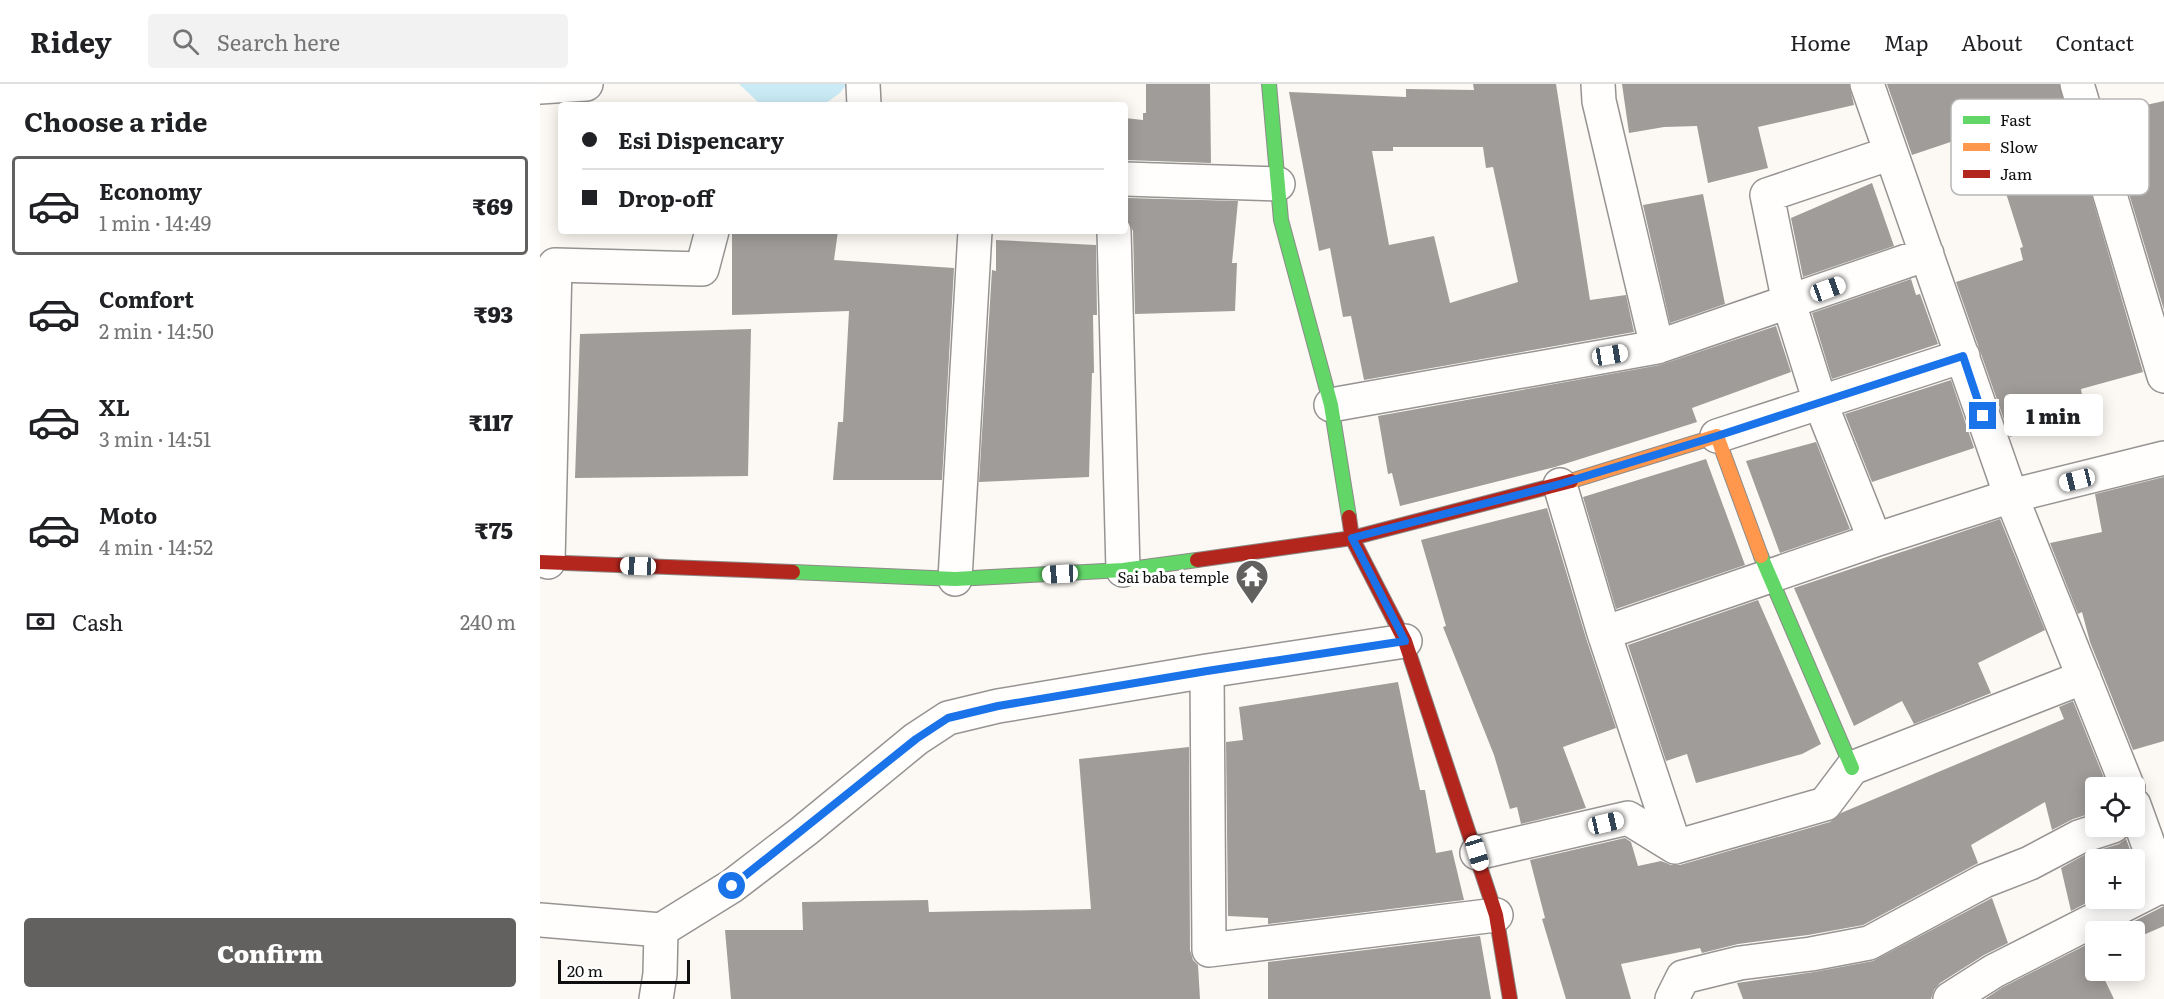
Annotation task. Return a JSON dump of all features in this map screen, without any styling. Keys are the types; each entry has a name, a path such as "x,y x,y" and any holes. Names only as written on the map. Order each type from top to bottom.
{"street":[{"path":"540,87 586,84"},
{"path":"863,84 864,102"},
{"path":"1269,84 1281,220 1330,405 1352,538 1405,641 1496,915 1510,999"},
{"path":"1598,84 1599,101 1657,347"},
{"path":"1867,84 2011,496 2124,777"},
{"path":"2077,84 2081,99"},
{"path":"1875,540 1820,402 1789,303 1767,195 1891,153"},
{"path":"1128,179 1278,184"},
{"path":"2110,195 2164,376"},
{"path":"711,234 702,269 555,265 544,562 955,579 1123,570 1352,538 1560,484 1963,356"},
{"path":"955,579 975,234"},
{"path":"1114,234 1123,570"},
{"path":"1330,405 1657,347 1927,254"},
{"path":"1717,436 1769,577 1852,768"},
{"path":"1604,633 2011,496 2164,458"},
{"path":"1560,484 1604,633 1675,847"},
{"path":"540,920 661,930 732,886 916,739 948,718 998,706 1405,641"},
{"path":"1207,671 1209,950 1496,915"},
{"path":"1477,853 1628,818 1675,847 1825,804 1852,768 2084,677"},
{"path":"1672,999 1683,977 1740,963 1811,954 1869,943 1984,881 2030,863 2085,835"},
{"path":"1953,998 1994,971 2163,886 2145,837"},
{"path":"656,999 660,974 661,930"}],"water":[{"path":"739,84 847,84 840,93 827,102 758,102"}],"building":[{"path":"1146,84 1210,84 1211,163 1128,160 1128,118 1143,120 1143,113 1146,113"},
{"path":"1473,84 1556,84 1590,300 1626,295 1634,332 1364,380 1351,316 1343,317 1330,248 1319,251 1289,92 1406,97 1406,89 1474,90","holes":["1393,147 1483,147 1486,168 1493,167 1518,282 1450,303 1434,236 1389,245 1372,151 1393,151"]},
{"path":"1622,84 1849,84 1854,105 1758,127 1768,168 1708,183 1697,126 1664,127 1629,133"},
{"path":"1887,84 2059,84 2063,99 1951,99 1951,142 1912,155"},
{"path":"2164,101 2164,310 2129,195 2149,195 2149,104"},
{"path":"1872,183 1894,246 1803,277 1791,218"},
{"path":"1703,194 1725,304 1670,323 1643,205"},
{"path":"2007,195 2091,195 2143,372 2081,389 2085,412 2010,437 1956,282 2023,260 2020,248 2023,247"},
{"path":"1128,198 1238,201 1232,263 1237,263 1235,311 1135,314 1133,231 1128,220"},
{"path":"732,234 838,234 834,260 954,268 942,480 833,480 838,422 843,422 849,311 732,315"},
{"path":"996,240 1096,245 1097,315 1093,315 1094,373 1092,373 1089,477 979,482 992,270 996,271"},
{"path":"1911,279 1916,295 1920,294 1938,344 1832,379 1812,313"},
{"path":"1776,326 1791,372 1692,408 1697,422 1555,467 1400,506 1392,473 1388,474 1378,416 1660,365"},
{"path":"751,329 748,476 575,478 580,334"},
{"path":"1951,380 1974,448 1872,482 1845,414"},
{"path":"1816,442 1850,529 1780,553 1746,461"},
{"path":"1706,459 1745,565 1616,609 1583,497"},
{"path":"2164,477 2164,741 2133,750 2090,642 2082,612 2078,614 2050,543 2102,532 2095,494"},
{"path":"1547,508 1616,728 1563,747 1586,808 1521,824 1517,807 1510,809 1494,755 1443,627 1446,626 1421,540"},
{"path":"2000,519 2045,630 1978,663 1991,693 1914,724 1902,701 1854,726 1794,588"},
{"path":"1758,600 1821,744 1802,754 1696,783 1687,754 1666,761 1628,645"},
{"path":"1398,682 1420,790 1425,790 1436,853 1452,850 1464,900 1268,924 1268,918 1228,916 1226,742 1243,740 1239,707"},
{"path":"2073,701 2104,777 2085,777 2085,815 2052,830 2045,802 1971,845 1978,863 1863,925 1738,944 1702,953 1700,948 1621,964 1631,999 1566,999 1542,919 1545,918 1530,860 1625,838 1631,842 1638,866 1661,861 1671,865 1680,865 1830,822 1841,813 2064,719 2059,707"},
{"path":"1189,747 1190,950 1193,960 1198,965 1200,999 731,999 725,930 803,930 802,902 928,900 929,912 1091,909 1079,759"},
{"path":"2126,839 2130,849 2102,849 2119,844"},
{"path":"2085,855 2085,904 2071,911 2061,868"},
{"path":"1992,898 2008,943 1984,955 1940,983 1931,999 1743,999 1737,983 1873,961"},
{"path":"2164,906 2164,926 2145,934 2145,921 2135,921"},
{"path":"1480,936 1491,999 1268,999 1268,962"},
{"path":"2085,946 2085,981 2105,981 2114,999 1985,999 2003,987"}],"traffic: fast":[{"path":"1269,84 1281,220 1331,405 1349,517"},
{"path":"1761,556 1852,768"},
{"path":"793,572 955,579 1123,570 1197,560"}],"traffic: slow":[{"path":"1571,481 1717,436 1761,556"}],"traffic: jam":[{"path":"1197,560 1352,538 1571,481"},
{"path":"1349,517 1352,538 1405,641 1496,915 1510,999"},
{"path":"540,562 793,572"}],"place":[{"name":"Sai baba temple","path":"1252,605"}],"route":[{"path":"732,886 804,831 916,739 948,718 998,706 1405,641 1352,538 1560,484 1963,356 1983,416"}]}
